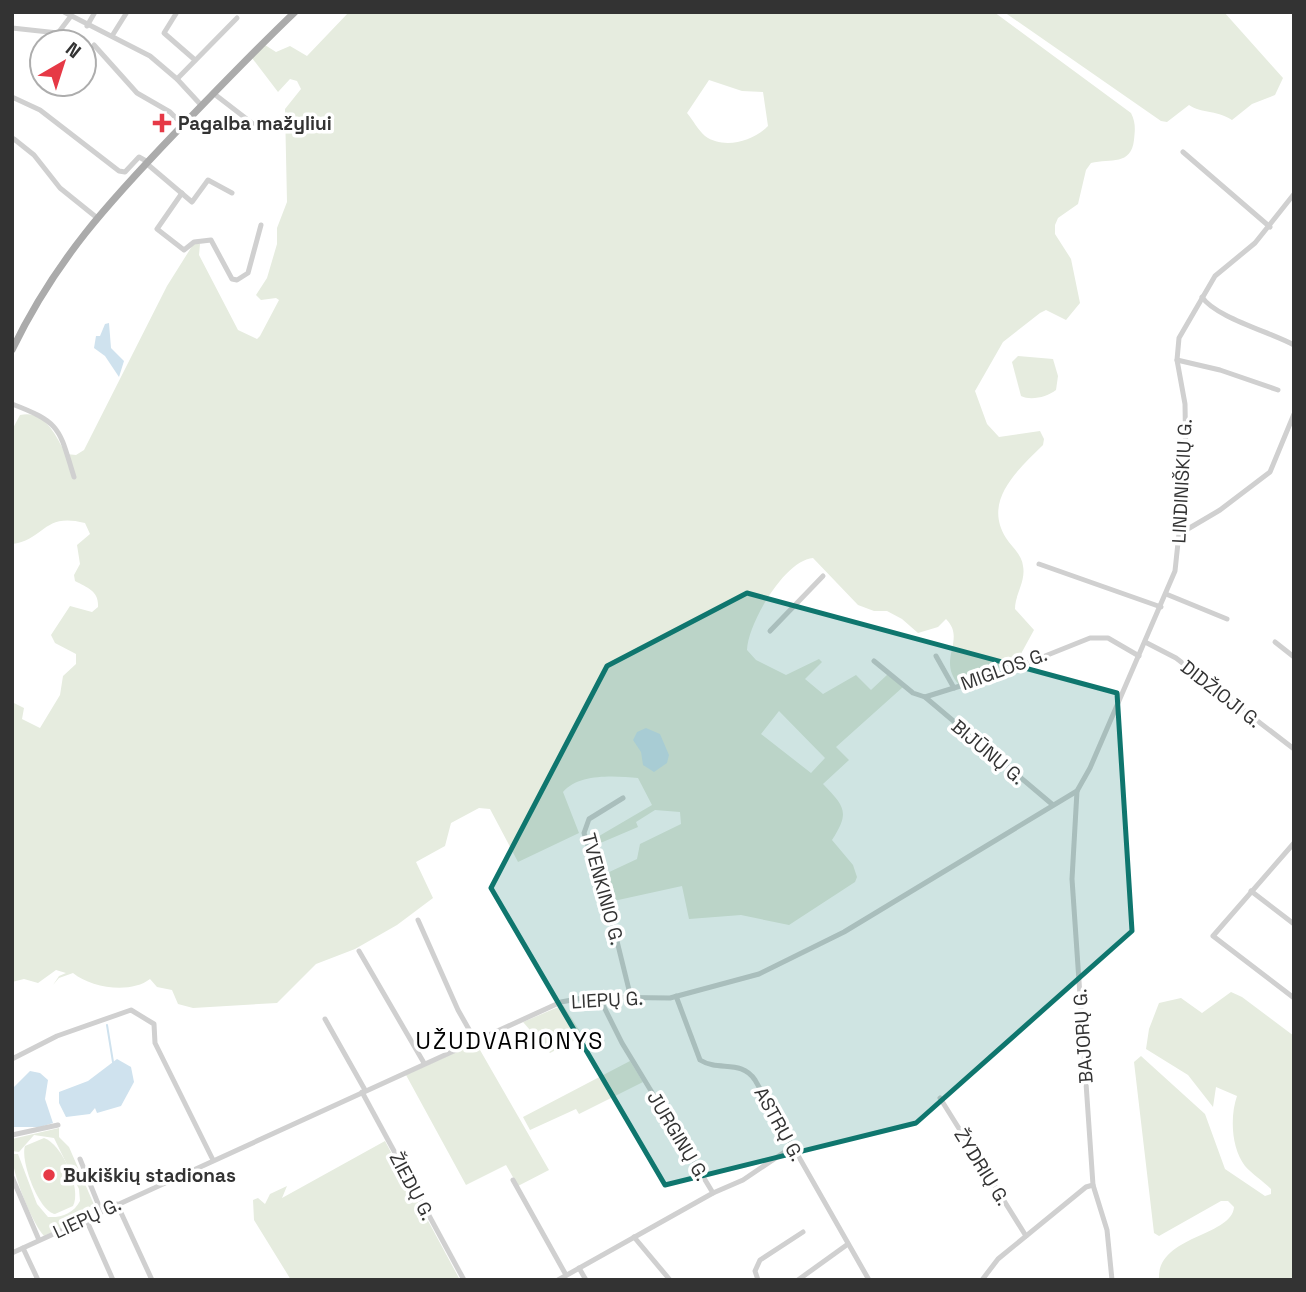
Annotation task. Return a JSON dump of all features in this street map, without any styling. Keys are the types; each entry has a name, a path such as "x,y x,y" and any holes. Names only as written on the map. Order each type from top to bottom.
{"main road":[{"path":"12,350 51,277 96,217 213,93 295,12"}],"street":[{"path":"64,12 150,56 177,79 201,106"},
{"path":"87,26 95,12"},
{"path":"112,36 127,12"},
{"path":"177,12 164,33 195,60"},
{"path":"12,28 58,33 71,16"},
{"path":"177,79 237,18"},
{"path":"98,49 137,93 170,112 183,125"},
{"path":"213,93 261,130"},
{"path":"12,96 40,110 119,171 125,172 139,157 192,202 212,179 232,193"},
{"path":"14,139 34,155 60,188 96,217"},
{"path":"1183,152 1270,227"},
{"path":"182,193 157,229 184,250 194,242 211,240 232,279 248,273 261,225"},
{"name":"LINDINIŠKIŲ G.","path":"1077,791 1090,768 1175,571 1181,533 1186,415 1177,360 1179,338 1215,276 1245,253 1270,227 1294,194"},
{"path":"1202,297 1210,307 1294,345"},
{"path":"1194,312 1210,307"},
{"path":"1177,360 1220,370 1278,390"},
{"path":"12,404 40,415 55,426 74,477"},
{"path":"1181,533 1220,510 1270,472 1294,414"},
{"path":"1039,564 1161,607"},
{"path":"770,631 823,576"},
{"path":"1166,594 1227,619"},
{"name":"MIGLOS G.","path":"925,697 1005,672 1090,638 1108,638 1139,656"},
{"name":"DIDŽIOJI G.","path":"1145,642 1176,659 1294,749"},
{"path":"1275,642 1294,657"},
{"path":"936,656 954,688"},
{"path":"874,661 913,693 925,697"},
{"name":"BIJŪNŲ G.","path":"925,697 1053,805"},
{"name":"LIEPŲ G.","path":"12,1254 561,1002 599,997 676,996 759,974 844,932 1077,791"},
{"name":"BAJORŲ G.","path":"1077,791 1072,878 1093,1185 1107,1230 1112,1280"},
{"name":"TVENKINIO G.","path":"623,798 589,819 584,833 615,932 631,998"},
{"path":"1294,843 1213,936 1294,998"},
{"path":"1251,891 1294,924"},
{"path":"418,920 458,1010 475,1040"},
{"path":"359,951 424,1063"},
{"name":"ASTRŲ G.","path":"676,996 701,1060 750,1071 869,1280"},
{"name":"JURGINŲ G.","path":"558,1280 713,1193 621,1043 599,997"},
{"path":"12,1059 85,1025 131,1010 137,1011 154,1024 155,1043 213,1160"},
{"name":"ŽIEDŲ G.","path":"326,1019 464,1280"},
{"name":"ŽYDRIŲ G.","path":"940,1098 1026,1236"},
{"path":"12,1135 58,1125"},
{"path":"713,1193 743,1180 792,1147"},
{"path":"80,1159 101,1212"},
{"path":"12,1177 39,1240"},
{"path":"513,1180 566,1275"},
{"path":"982,1280 998,1259 1086,1187 1093,1185"},
{"path":"117,1204 152,1280"},
{"path":"86,1219 113,1280"},
{"path":"758,1280 755,1272 760,1260 803,1232"},
{"path":"634,1237 670,1280"},
{"path":"798,1280 848,1244"},
{"path":"23,1248 38,1280"},
{"path":"579,1268 586,1280"}],"highlighted area":[{"path":"747,593 1117,693 1132,931 916,1123 665,1185 491,888 607,666"}],"shaded area":[{"path":"349,12 994,12 1131,113 1135,133 1129,154 1119,159 1091,163 1086,170 1078,204 1058,218 1055,225 1055,234 1071,259 1080,303 1066,320 1046,310 1040,313 1003,342 975,391 987,424 999,437 1040,431 1044,439 1043,445 1014,475 1001,498 998,511 1006,538 1021,558 1023,566 1015,609 1034,630 1017,661 959,685 950,667 954,635 946,619 938,627 918,633 902,619 887,611 874,611 858,605 813,558 802,561 780,581 754,625 747,650 756,660 786,675 819,659 822,662 805,679 823,694 856,675 871,690 888,674 903,687 836,747 849,760 823,784 842,810 841,823 832,840 853,865 857,877 855,882 789,925 741,915 689,919 682,886 609,902 605,874 637,859 640,844 681,824 680,812 655,810 636,822 638,827 591,847 590,841 652,805 638,778 598,777 578,782 563,792 579,833 518,862 490,809 479,808 451,823 445,846 416,862 433,898 397,925 355,949 316,964 277,1003 193,1008 178,1004 172,990 157,987 150,979 142,984 122,988 90,982 73,973 59,978 53,985 59,976 66,973 56,970 38,983 24,979 12,982 12,702 24,708 22,719 40,728 60,695 63,676 76,664 76,654 55,643 51,635 70,606 92,612 98,607 98,602 95,594 75,581 74,575 80,564 77,545 90,534 85,523 52,523 32,537 12,544 12,430 20,415 29,414 49,426 66,454 76,455 84,450 167,286 194,243 200,244 199,255 238,330 257,339 260,336 279,300 261,300 256,295 267,278 277,244 277,228 287,202 285,109 301,89 297,81 290,79 278,92 252,58 265,45 276,52 290,46 307,56","holes":["709,80 742,91 763,92 768,126 755,136 738,142 721,142 705,136 687,113","779,711 825,758 811,773 761,734"]},
{"path":"1004,12 1224,12 1283,78 1275,95 1252,104 1232,120 1189,105 1167,122 1161,121"},
{"path":"1018,356 1053,359 1058,376 1056,390 1039,398 1021,396 1012,362"},
{"path":"1231,992 1242,997 1294,1036 1294,1280 1159,1280 1161,1265 1169,1254 1221,1225 1230,1217 1234,1207 1228,1201 1221,1201 1159,1236 1154,1233 1134,1062 1141,1056 1205,1114 1225,1169 1265,1196 1271,1194 1271,1189 1240,1159 1234,1141 1233,1122 1237,1096 1216,1087 1213,1107 1188,1075 1146,1049 1149,1029 1159,1003 1181,998 1202,1013"},
{"path":"563,1005 583,1036 550,1053 523,1022"},
{"path":"476,1043 549,1170 518,1186 506,1165 466,1185 406,1075"},
{"path":"630,1061 643,1082 579,1114 576,1109 530,1130 523,1117"},
{"path":"59,1128 59,1137 69,1147 95,1207 86,1216 44,1236 23,1196 12,1154 18,1154 37,1204 48,1217 58,1217 71,1212 80,1201 79,1189 54,1138 34,1135 19,1152 12,1151 12,1139"},
{"name":"Bukiškių stadionas","path":"44,1138 51,1142 63,1158 75,1189 73,1206 55,1214 43,1205 37,1196 25,1163 25,1146"},
{"path":"385,1141 460,1280 291,1280 254,1220 253,1200 258,1198 265,1204 270,1194 287,1186 282,1198"}],"water":[{"path":"109,323 111,348 124,361 119,377 105,356 94,348 96,336 100,336 105,324"},
{"path":"646,728 660,734 669,755 667,763 654,772 643,765 641,752 633,740 637,732"},
{"path":"117,1059 131,1067 134,1082 121,1106 97,1113 95,1108 90,1114 66,1117 59,1103 59,1092 88,1081"},
{"path":"30,1071 40,1073 48,1080 45,1099 53,1123 40,1127 12,1127 12,1089"}],"waterway":[{"path":"107,1025 113,1062"}],"place":[{"name":"Pagalba mažyliui","path":"162,123"},
{"name":"Bukiškių stadionas","path":"49,1175"}],"district":[{"name":"UŽUDVARIONYS","path":"510,1041"}]}
